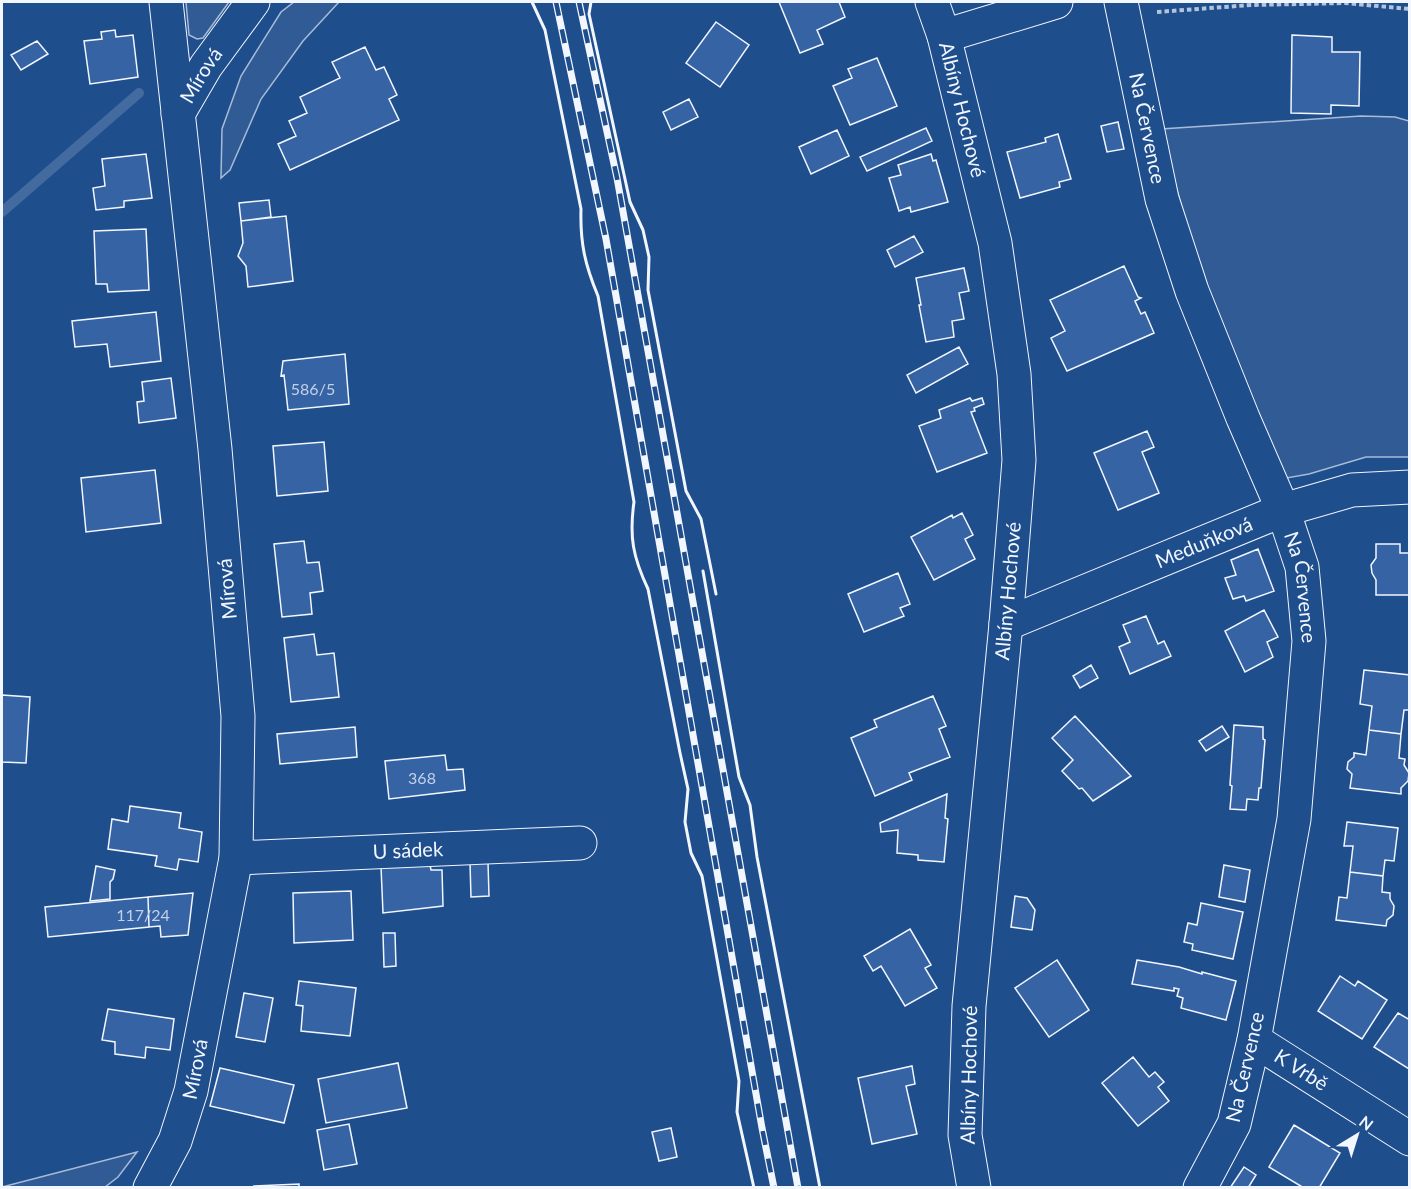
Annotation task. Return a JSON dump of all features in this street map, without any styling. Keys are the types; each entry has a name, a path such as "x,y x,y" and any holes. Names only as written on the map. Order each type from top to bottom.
{"street":[{"path":"166,2 178,114"},
{"name":"Mírová","path":"150,1188 175,1141 191,1091 236,858 238,716 215,449 178,114 206,66 253,2"},
{"name":"Albíny Hochové","path":"932,2 944,36 995,243 1014,374 1019,460 1006,624 969,1006 965,1135 974,1188"},
{"path":"944,36 1056,2"},
{"name":"Na Července","path":"1123,8 1162,199 1192,291 1283,510 1302,567 1310,641 1294,819 1254,1040 1234,1124 1200,1188"},
{"name":"Meduňková","path":"1006,624 1283,510 1352,490 1410,487"},
{"name":"U sádek","path":"236,858 580,843"},
{"name":"K Vrbě","path":"1254,1040 1410,1139"}],"path":[{"path":"1123,8 1345,3 1410,9"}],"shaded area":[{"path":"186,2 229,2 203,38 197,39 189,35"},
{"path":"294,2 339,2 303,41 261,99 230,170 221,178 222,129 241,76 281,12"},
{"path":"1361,116 1395,117 1409,121 1409,457 1366,457 1309,474 1281,479 1207,303 1161,129"},
{"path":"137,1152 118,1177 105,1187 2,1187"}],"building":[{"path":"779,2 839,2 845,17 817,30 823,44 800,53"},
{"path":"716,22 749,45 720,87 686,63"},
{"path":"115,30 116,37 133,35 138,77 90,84 84,41 102,39 101,32"},
{"path":"1292,35 1332,37 1332,52 1360,52 1359,106 1331,105 1331,114 1291,113"},
{"path":"37,41 48,54 21,70 11,55"},
{"path":"365,47 376,70 384,67 397,95 389,99 399,120 290,170 278,144 296,136 289,121 307,113 300,97 340,78 332,62"},
{"path":"877,58 897,106 850,125 833,86 852,78 848,69"},
{"path":"689,99 698,117 671,130 663,112"},
{"path":"1118,122 1124,149 1107,152 1101,126"},
{"path":"926,128 932,141 867,171 860,157"},
{"path":"837,130 849,156 811,174 799,147"},
{"path":"1058,134 1071,179 1059,182 1060,187 1020,198 1007,152 1046,142 1045,138"},
{"path":"146,154 152,198 124,201 124,207 96,210 93,188 105,186 102,159"},
{"path":"931,154 933,161 936,160 948,202 911,212 910,207 899,211 889,178 901,175 898,165"},
{"path":"269,200 271,217 241,221 239,203"},
{"path":"286,216 293,281 248,287 246,266 238,256 243,243 241,221"},
{"path":"146,229 149,290 108,292 107,284 96,284 94,231"},
{"path":"914,236 923,252 895,267 887,250"},
{"path":"1124,266 1138,297 1141,298 1135,301 1141,314 1145,312 1154,333 1067,371 1051,338 1065,331 1050,300"},
{"path":"964,268 969,291 959,293 964,319 952,321 954,337 926,342 916,278"},
{"path":"156,312 161,361 110,367 107,344 75,347 72,321"},
{"path":"959,347 968,364 916,393 907,375"},
{"path":"345,354 349,404 288,410 284,375 281,376 283,361"},
{"path":"171,378 176,418 139,423 137,402 144,401 142,382"},
{"path":"970,398 972,401 982,398 984,404 974,408 975,411 971,412 987,453 937,472 919,426 941,418 939,410"},
{"path":"1147,431 1154,447 1142,452 1159,493 1118,510 1094,453"},
{"path":"324,442 328,491 277,496 273,446"},
{"path":"155,470 161,523 86,532 81,478"},
{"path":"962,513 973,535 965,539 975,559 934,580 911,537 952,515 953,518"},
{"path":"304,541 307,563 319,562 323,591 310,593 312,614 282,617 274,544"},
{"path":"1376,544 1400,544 1400,553 1410,553 1409,595 1376,595 1376,580 1371,565 1376,558"},
{"path":"1258,549 1274,591 1246,601 1244,596 1233,599 1225,578 1236,575 1231,560"},
{"path":"898,573 910,604 900,608 904,616 864,632 848,594"},
{"path":"1264,610 1278,637 1267,642 1273,657 1245,672 1225,631"},
{"path":"1146,616 1158,644 1164,641 1171,656 1130,674 1119,647 1130,642 1123,625"},
{"path":"314,634 317,655 334,653 339,697 291,702 284,638"},
{"path":"1091,665 1098,678 1080,688 1073,676"},
{"path":"1364,670 1410,675 1410,710 1404,710 1401,734 1369,730 1372,706 1360,704"},
{"path":"2,695 30,697 26,763 2,762"},
{"path":"933,696 946,726 939,729 950,757 909,773 912,780 875,796 851,738 877,727 874,720"},
{"path":"1075,716 1131,776 1093,801 1062,771 1073,760 1052,738"},
{"path":"1234,725 1263,727 1263,739 1265,740 1258,800 1247,799 1246,810 1230,809"},
{"path":"1222,726 1229,737 1206,751 1199,741"},
{"path":"355,727 357,757 280,764 277,734"},
{"path":"1369,730 1401,734 1399,758 1405,759 1404,765 1409,773 1408,781 1401,788 1401,794 1350,788 1352,774 1347,769 1348,762 1354,757 1354,753 1366,755"},
{"path":"445,755 447,770 463,769 465,790 389,799 385,761"},
{"path":"947,794 945,818 948,819 944,862 918,860 918,855 897,853 898,830 881,832 880,823"},
{"path":"130,806 181,813 179,828 202,832 198,862 179,859 177,870 155,866 157,856 108,849 112,819 128,822"},
{"path":"1347,822 1398,828 1394,861 1385,860 1383,876 1350,872 1353,846 1344,846"},
{"path":"488,862 489,896 471,897 470,863"},
{"path":"430,865 431,870 442,870 443,906 383,913 381,867"},
{"path":"1224,865 1250,870 1245,902 1219,897"},
{"path":"96,866 115,870 110,882 110,899 90,901"},
{"path":"1350,872 1383,876 1382,892 1390,893 1394,906 1393,915 1387,920 1386,926 1336,920 1339,897 1347,898"},
{"path":"351,891 353,940 294,943 293,893"},
{"path":"193,893 188,935 161,937 160,926 149,927 148,897"},
{"path":"1015,896 1027,898 1035,910 1032,930 1011,927"},
{"path":"148,897 149,927 48,937 45,907"},
{"path":"1201,903 1243,912 1233,959 1192,950 1193,944 1184,942 1188,923 1197,925"},
{"path":"910,929 931,965 925,968 937,988 905,1006 881,966 873,971 864,956"},
{"path":"383,933 395,933 396,966 384,967"},
{"path":"1057,960 1089,1010 1049,1037 1015,988"},
{"path":"1137,960 1179,967 1236,981 1226,1020 1181,1008 1183,998 1177,996 1179,989 1174,988 1174,991 1132,984"},
{"path":"1340,976 1355,986 1358,981 1387,1000 1362,1039 1318,1011"},
{"path":"299,981 356,988 350,1036 301,1031 303,1006 296,1005"},
{"path":"244,993 273,998 265,1042 236,1037"},
{"path":"108,1009 174,1019 170,1050 146,1047 145,1058 115,1054 115,1042 102,1040"},
{"path":"1398,1013 1410,1020 1409,1069 1374,1047"},
{"path":"1133,1057 1149,1077 1155,1072 1164,1082 1158,1087 1169,1101 1138,1126 1102,1083"},
{"path":"398,1063 407,1108 326,1123 318,1079"},
{"path":"912,1066 915,1084 906,1086 917,1134 872,1144 858,1078"},
{"path":"220,1068 294,1085 284,1123 210,1106"},
{"path":"349,1124 357,1164 324,1170 317,1130"},
{"path":"1294,1125 1340,1153 1319,1188 1304,1188 1269,1167"},
{"path":"671,1128 677,1157 659,1161 652,1132"},
{"path":"1244,1167 1256,1175 1248,1188 1230,1188"},
{"path":"299,1184 299,1188 255,1188 254,1186"}],"waterway":[{"path":"2,212 139,93"}],"railway":[{"path":"556,2 606,239 774,1188"},
{"path":"579,2 617,178 798,1188"}],"wall":[{"path":"532,2 545,30 581,209 584,254 598,296 634,502 632,526 634,547 648,589 680,753"},
{"path":"591,2 589,14 630,202 643,230 649,257 648,290 686,491 701,519 716,594"},
{"path":"703,571 739,777 750,805 757,857 820,1188"},
{"path":"680,753 688,789 685,822 691,853 702,876 739,1081 737,1112 754,1188"}]}
